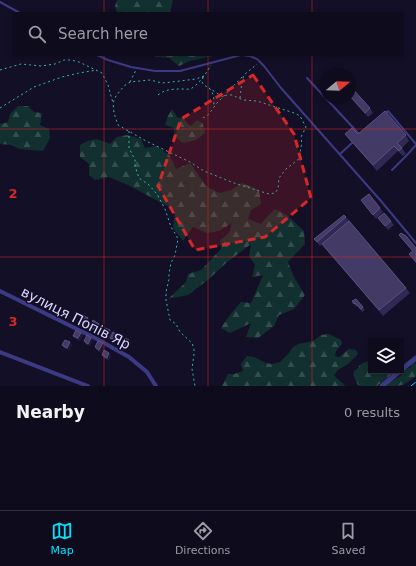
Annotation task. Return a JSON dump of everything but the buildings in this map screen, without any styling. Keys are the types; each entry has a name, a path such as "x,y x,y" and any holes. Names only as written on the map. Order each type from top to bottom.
{"street":[{"name":"вулиця Попів Яр","path":"0,291 128,357 147,372 156,386"},
{"path":"0,352 88,386"},
{"path":"404,368 416,358"},
{"path":"382,386 396,374"}],"lane":[{"path":"0,2 18,12"},
{"path":"99,56 137,68 155,71 180,71 237,56"},
{"path":"250,56 260,62 416,243"},
{"path":"307,78 361,135 359,137"},
{"path":"382,116 388,112 416,145 392,170"},
{"path":"340,154 352,143"}],"path":[{"path":"0,70 21,64 42,66 55,64 64,60 71,60 98,70 102,73 108,85 113,103 114,114 118,125 146,141 190,162 204,171 234,183 270,194 275,193 278,189 279,178 286,169 300,158 299,153 302,148 301,137 306,127 300,116 294,113 258,101 240,99 232,95 223,97"},
{"path":"158,95 162,92 171,90 192,88 204,76 214,62"},
{"path":"203,118 208,115 217,103 244,75 260,62"},
{"path":"113,103 116,96 124,86 130,82 137,68"},
{"path":"0,108 34,86 51,82 62,77 98,70"},
{"path":"240,99 244,75"},
{"path":"130,82 150,80 162,83 196,79 204,76"},
{"path":"204,76 202,82 204,85 223,97"},
{"path":"209,88 214,98 212,110"},
{"path":"129,131 129,148 135,160 135,166 139,178 158,194 171,227 178,239 175,255 171,263 166,300 170,320 176,324 180,332 192,344 194,349 192,369 195,386"}],"highlighted area":[{"path":"253,75 294,134 311,198 265,237 195,250 158,186 181,119"}],"green space":[{"path":"117,0 173,0 170,12 117,12 115,6"},
{"path":"212,56 190,61 179,66 169,58 155,57"},
{"path":"18,106 28,106 34,112 42,113 40,125 49,129 50,138 43,151 20,149 11,145 0,144 0,123 8,122 10,114"},
{"path":"172,109 178,118 183,117 191,126 197,120 203,124 205,133 196,140 183,143 175,137 174,128 165,125"},
{"path":"127,135 141,139 145,148 156,146 170,156 176,169 190,163 206,186 219,193 231,190 242,183 259,190 261,204 251,210 248,219 261,224 275,209 288,216 304,231 305,244 288,262 294,277 305,295 294,309 279,315 274,326 258,338 246,337 251,323 230,333 221,328 241,302 251,303 263,275 252,277 255,265 249,256 251,244 188,295 168,299 186,282 188,274 201,270 221,249 220,240 229,233 232,223 219,231 207,233 193,227 183,241 173,228 175,210 128,185 109,177 95,180 89,175 89,164 80,157 80,145 88,141 95,140 110,144 117,137"},
{"path":"329,334 341,340 342,344 336,351 335,356 339,357 349,349 356,350 358,354 334,375 345,386 222,386 228,374 243,371 241,364 247,356 254,357 266,363 272,364 280,362 292,348 298,344 313,341 321,335"},
{"path":"368,361 368,374 392,374 377,386 358,385 353,375 354,371"},
{"path":"416,363 416,376 402,385 386,386 402,374 404,374 404,371 411,367 412,364"}],"railway":[{"path":"411,386 416,382"}]}
